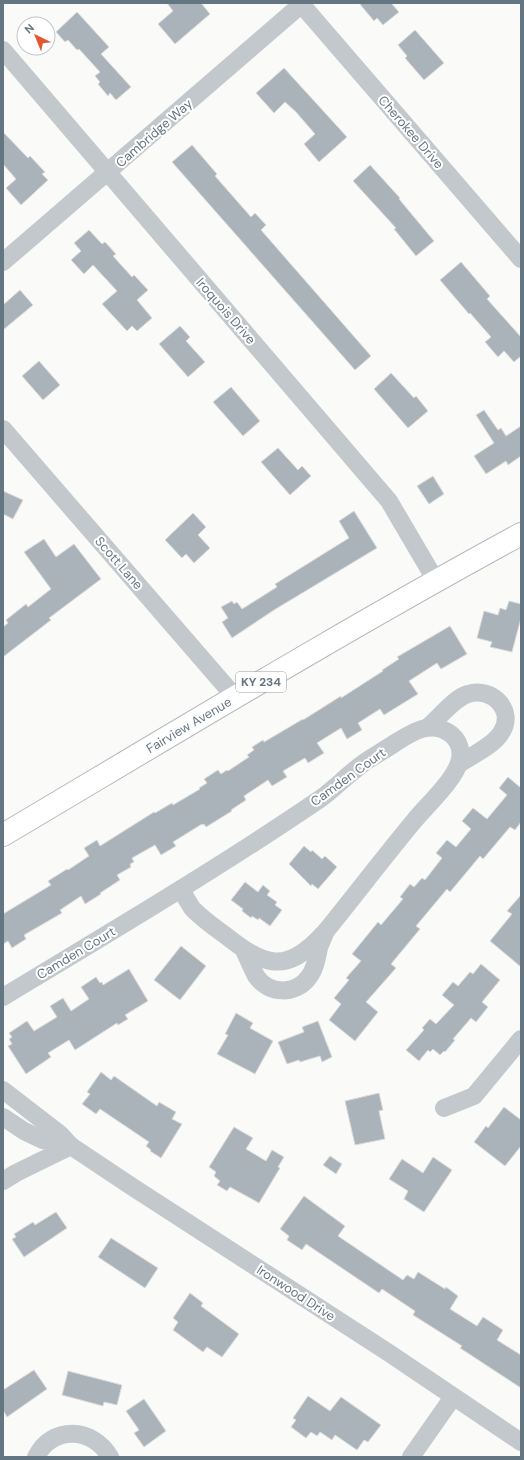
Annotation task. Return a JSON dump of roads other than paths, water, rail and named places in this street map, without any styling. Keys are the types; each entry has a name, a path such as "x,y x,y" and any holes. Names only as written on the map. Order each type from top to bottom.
{"main road":[{"name":"Fairview Avenue","path":"3,835 235,697 436,581 521,534"}],"street":[{"name":"Cambridge Way","path":"3,262 302,4"},
{"name":"Cherokee Drive","path":"302,4 521,259"},
{"name":"Iroquois Drive","path":"3,50 389,501 436,581"},
{"name":"Scott Lane","path":"3,429 235,697"},
{"path":"428,727 452,704 467,694 476,692 485,693 499,701 506,716 506,724 503,731 493,742 458,764"},
{"path":"181,889 193,908 200,915 244,950 258,958 271,961 285,960 305,952 326,931 413,822 452,776 458,764 460,750 454,738 447,731 438,727 428,727"},
{"name":"Camden Court","path":"3,997 181,889 322,797 358,767 416,731 428,727"},
{"path":"244,950 256,976 264,984 282,991 292,989 301,985 312,973 326,931"},
{"path":"444,1108 474,1096 521,1039"},
{"name":"Ironwood Drive","path":"3,1090 60,1134 71,1146 168,1211 389,1353 521,1442"},
{"name":"Ironwood Drive","path":"3,1117 24,1131 43,1140 71,1146"},
{"path":"3,1181 71,1146"},
{"path":"411,1457 453,1397"},
{"path":"36,1457 41,1448 55,1437 71,1433 86,1436 95,1440 102,1446 110,1457"}]}
